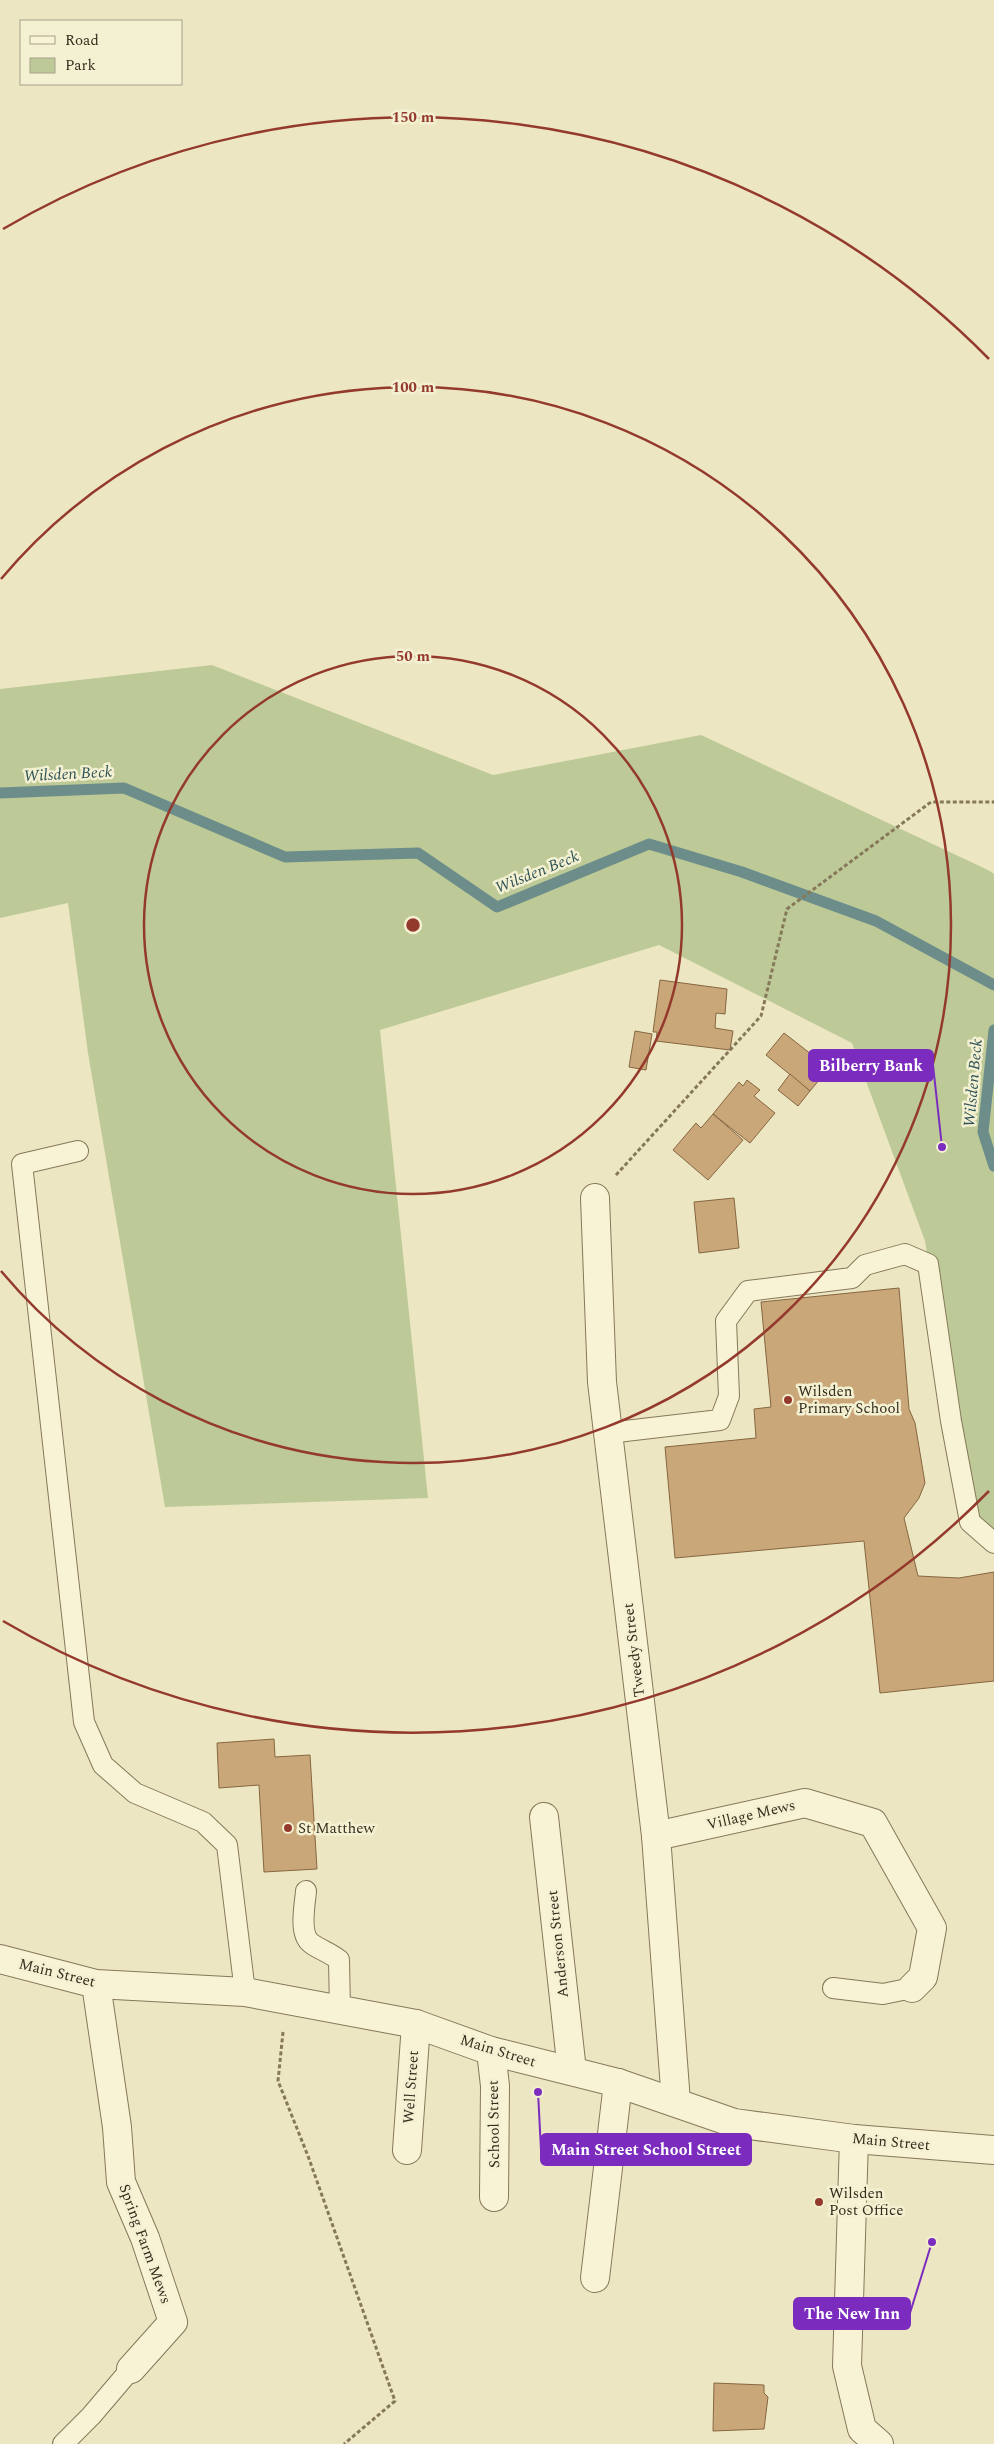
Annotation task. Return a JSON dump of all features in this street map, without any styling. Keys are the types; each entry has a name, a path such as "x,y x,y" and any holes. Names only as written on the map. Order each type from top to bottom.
{"street":[{"name":"Tweedy Street","path":"596,1198 602,1382 656,1836 676,2102"},
{"name":"Village Mews","path":"656,1836 805,1802 873,1823 932,1928 923,1977 912,1988"},
{"name":"Anderson Street","path":"544,1816 572,2072"},
{"name":"Main Street","path":"0,1959 96,1984 245,1992 416,2024 490,2051 618,2083 734,2123 854,2139 994,2150"},
{"name":"Spring Farm Mews","path":"96,1984 118,2127 122,2182 145,2238 173,2322 131,2369"},
{"name":"Well Street","path":"407,2150 416,2024"},
{"name":"School Street","path":"490,2051 495,2086 494,2197"},
{"path":"595,2278 618,2083"},
{"path":"854,2139 847,2366 862,2429 879,2444"}],"lane":[{"path":"78,1151 22,1164 84,1722 103,1765 135,1792 203,1822 227,1844 245,1992"},
{"path":"608,1433 720,1420 730,1396 726,1321 748,1291 852,1278 865,1265 905,1254 928,1264 951,1421 970,1522 994,1543"},
{"path":"306,1891 304,1932 310,1943 339,1960 340,2010"},
{"path":"833,1988 883,1994 912,1988"},
{"path":"63,2444 91,2416 131,2369"}],"path":[{"path":"596,1198 761,1016 787,909 931,802 994,802"},
{"path":"286,1999 278,2081 395,2400 344,2444"}],"green space":[{"path":"212,665 493,775 701,735 994,874 994,1543 968,1522 925,1241 852,1043 659,945 380,1030 428,1498 165,1507 88,1053 68,903 0,918 0,689"}],"building":[{"path":"660,980 727,989 725,1014 716,1013 715,1028 733,1031 730,1050 656,1041 657,1032 653,1032"},
{"path":"635,1031 652,1034 646,1070 629,1067"},
{"path":"784,1033 829,1068 810,1091 766,1055"},
{"path":"790,1074 810,1091 798,1106 778,1090"},
{"path":"747,1080 760,1090 754,1096 775,1113 750,1143 713,1114 739,1082 743,1086"},
{"path":"713,1114 743,1140 708,1180 673,1150 696,1123 701,1128"},
{"path":"734,1198 739,1248 699,1253 694,1202"},
{"path":"899,1288 909,1409 915,1423 925,1483 919,1498 904,1518 918,1576 959,1578 994,1572 994,1681 880,1693 864,1541 675,1558 665,1447 756,1438 754,1409 771,1407 761,1302"},
{"name":"St Matthew","path":"274,1739 275,1757 310,1755 317,1869 264,1872 259,1785 219,1788 217,1743"},
{"path":"714,2383 764,2385 764,2393 768,2397 764,2429 713,2431"}],"waterway":[{"name":"Wilsden Beck","path":"0,793 124,788 285,857 418,853 497,907 649,844 742,872 876,921 994,985"},
{"name":"Wilsden Beck","path":"994,1030 983,1132 994,1166"}],"place":[{"name":"Bilberry Bank","path":"942,1147"},
{"name":"Wilsden Primary School","path":"788,1400"},
{"name":"St Matthew","path":"288,1828"},
{"name":"Main Street School Street","path":"538,2092"},
{"name":"Wilsden Post Office","path":"819,2202"},
{"name":"The New Inn","path":"932,2242"}]}
